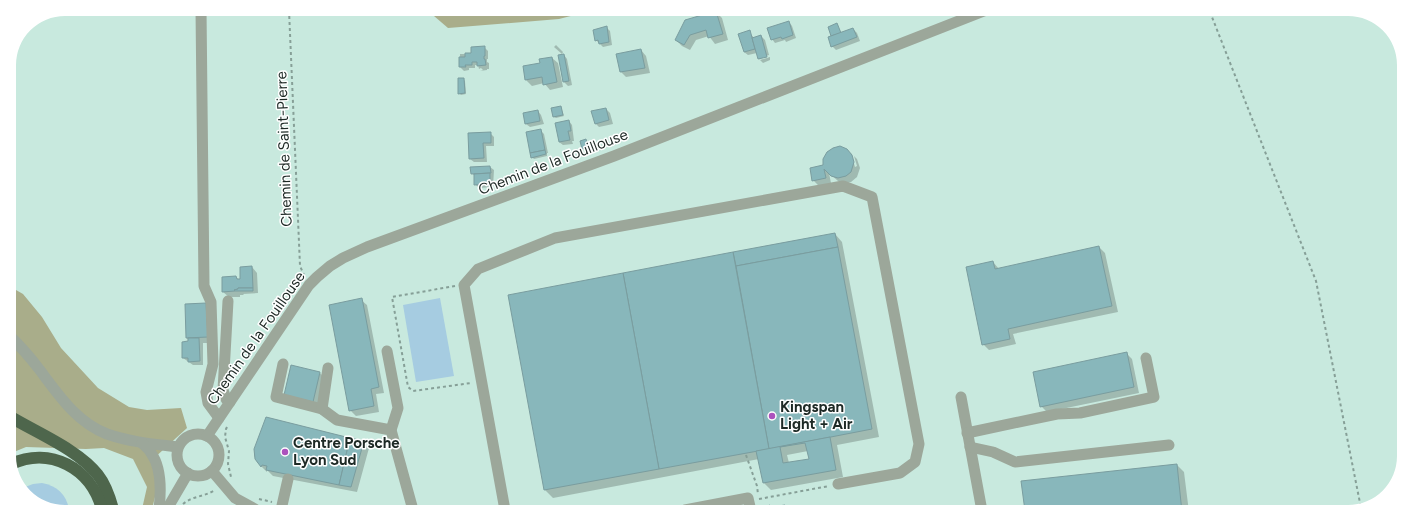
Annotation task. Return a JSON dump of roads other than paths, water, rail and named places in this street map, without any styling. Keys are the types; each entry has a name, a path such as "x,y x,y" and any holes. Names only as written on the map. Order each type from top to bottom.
{"highway":[{"path":"16,420 67,449 87,464 102,481 112,505"},
{"path":"16,462 26,459 39,458 54,459 66,464 78,471 89,482 97,495 101,505"}],"street":[{"path":"201,16 204,286 211,302 213,364 206,392 208,403 219,418"},
{"name":"Chemin de la Fouillouse","path":"207,436 309,285 316,277 343,258 367,247 620,153 971,16"},
{"path":"504,505 464,285 478,269 555,238 843,186 872,197 919,444 915,462 900,473 838,484"},
{"path":"228,301 223,390 226,399 230,402"},
{"path":"16,342 28,355 66,405 84,421 106,433 142,443 178,448"},
{"path":"387,351 398,408 391,430 411,505"},
{"path":"967,432 1057,414 1080,413 1154,397 1146,358"},
{"path":"283,364 276,397 322,409 337,420 391,430"},
{"path":"322,409 328,368"},
{"path":"961,397 981,505"},
{"path":"193,434 207,436 214,440 218,448 219,456 217,464 212,471 206,474 194,476 188,474 182,469 178,462 178,448 187,437 193,434"},
{"path":"142,443 152,453 160,477 160,505"},
{"path":"970,447 993,452 1015,462 1169,445"},
{"path":"212,471 222,485 235,498 246,505"},
{"path":"169,505 188,474"},
{"path":"282,505 288,479"},
{"path":"711,505 748,498 753,505"}],"water":[{"path":"440,298 454,376 416,382 403,305"},
{"path":"42,483 52,486 63,495 68,505 59,505 43,500 30,491 26,487"}],"place":[{"name":"Kingspan Light + Air","path":"772,416"},
{"name":"Centre Porsche Lyon Sud","path":"285,452"}]}
